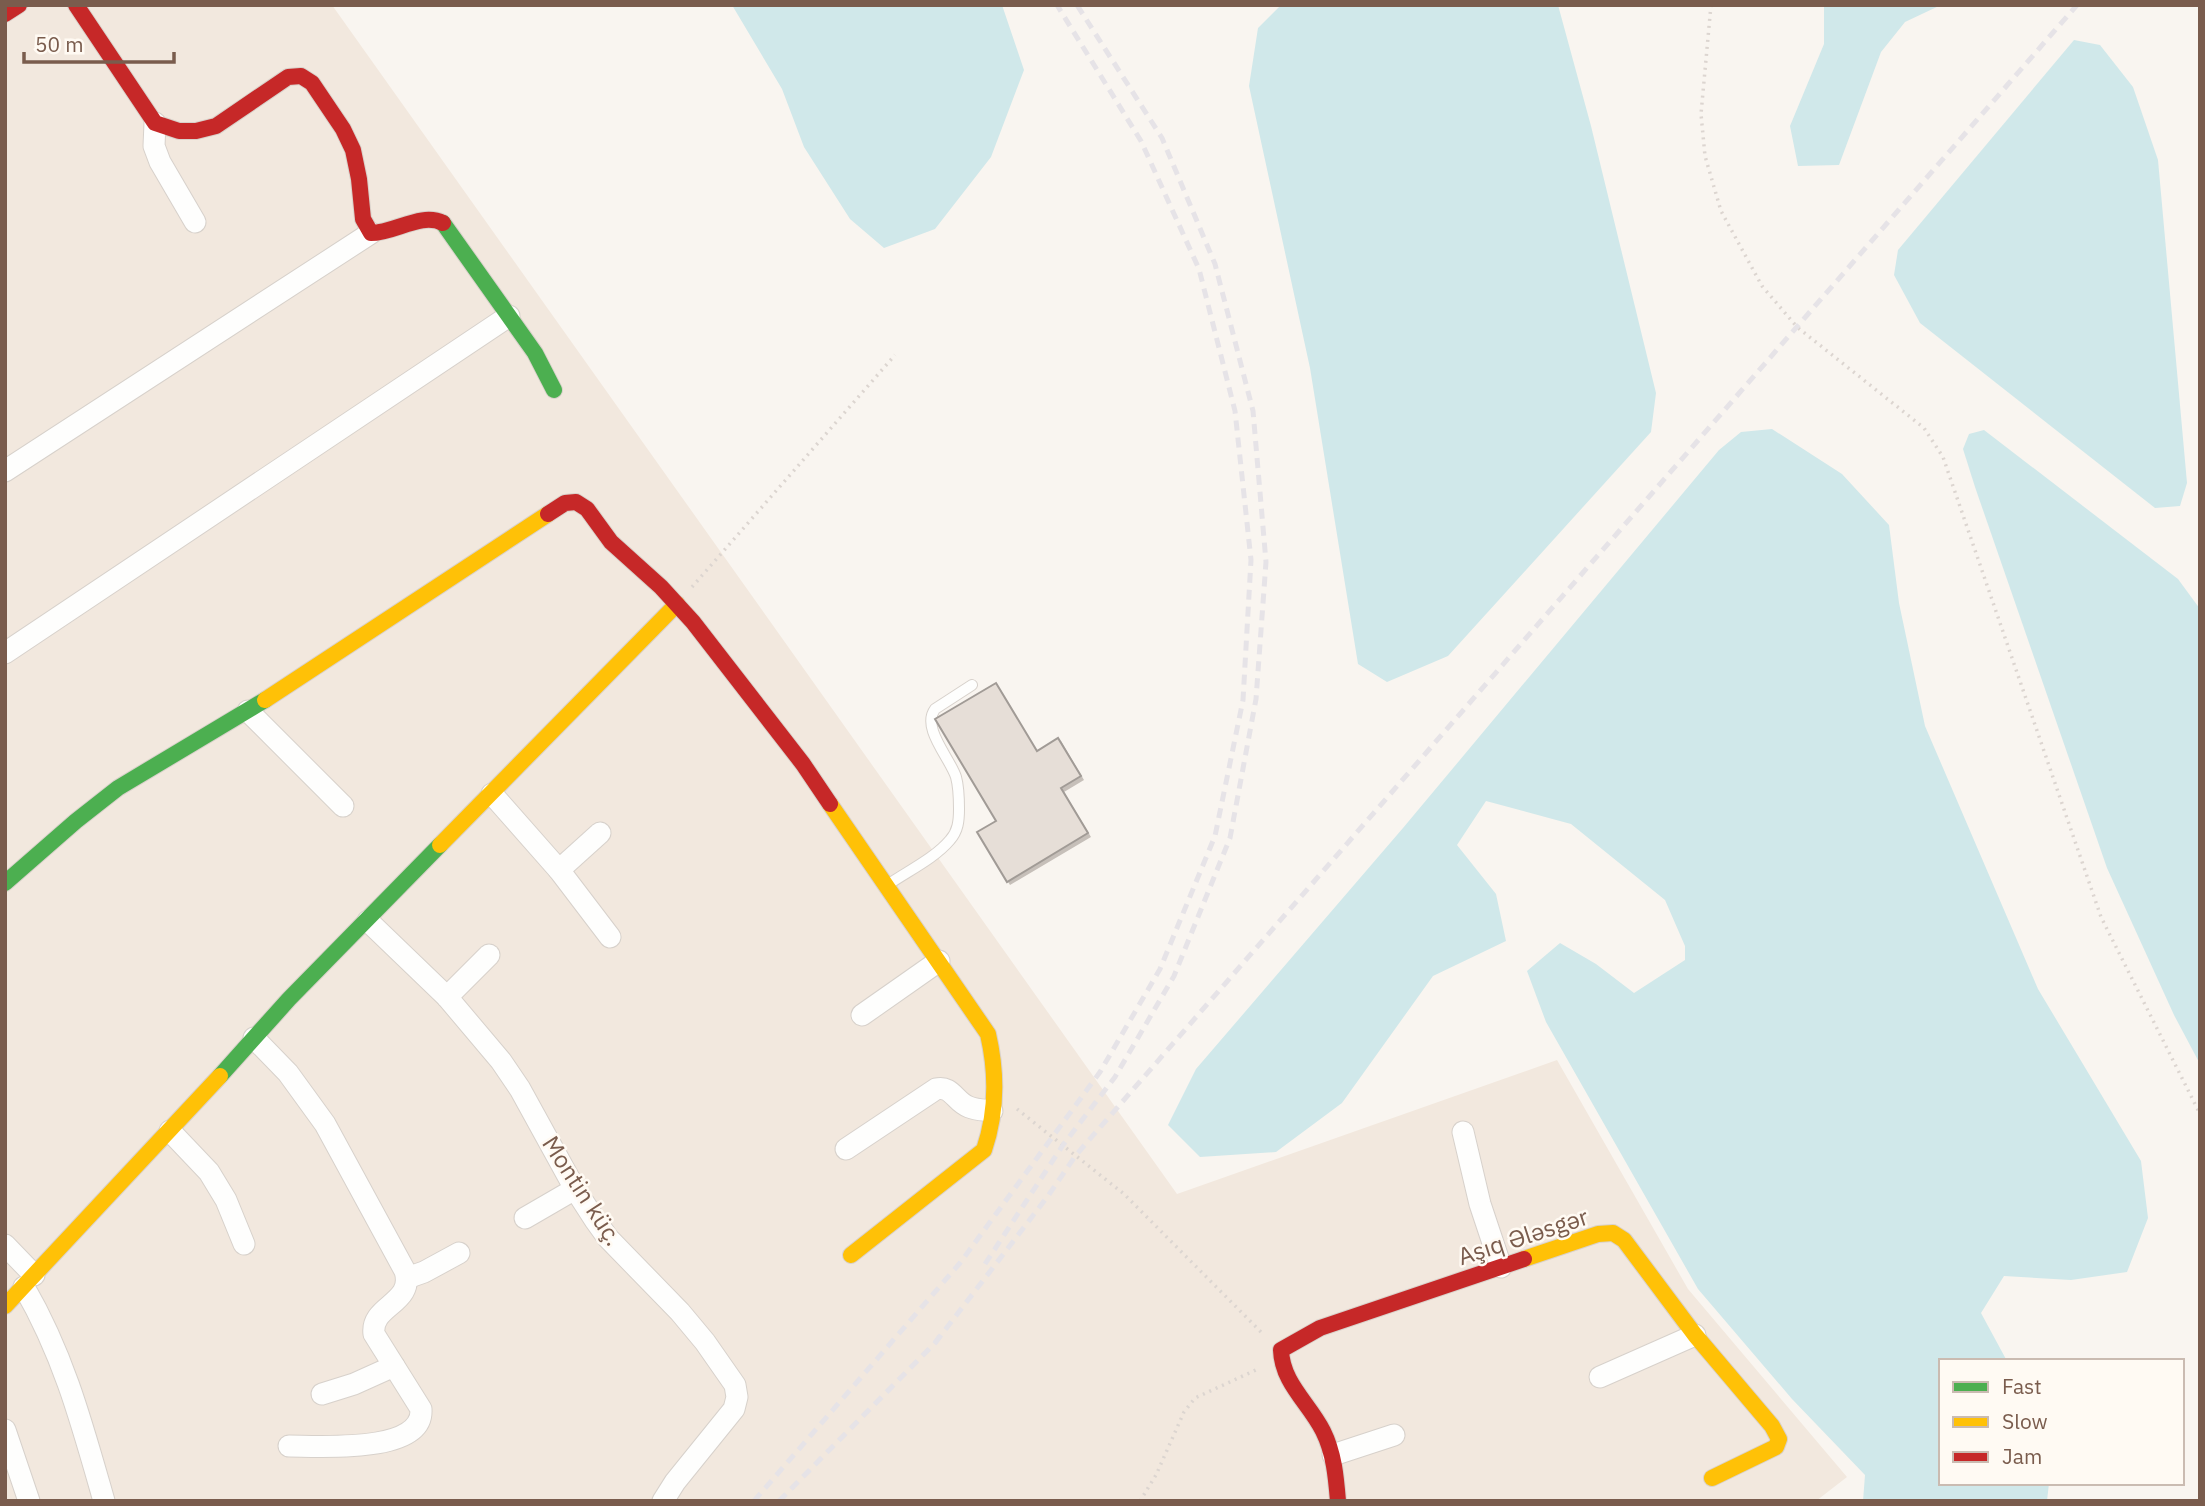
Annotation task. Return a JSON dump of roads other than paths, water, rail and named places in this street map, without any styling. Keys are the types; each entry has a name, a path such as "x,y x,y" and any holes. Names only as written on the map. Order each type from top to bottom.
{"street":[{"path":"5,15 19,5"},
{"path":"76,5 155,123 154,146 160,162 195,222"},
{"path":"155,123 179,131 196,131 216,126 288,77 301,76 312,83 343,129 353,150 363,219 372,233"},
{"path":"5,471 372,233 383,234 424,220 435,219 445,224 535,354 554,390"},
{"path":"5,653 509,316"},
{"path":"5,883 110,794 248,711 565,503 576,502 587,509 611,542 677,604 803,764 988,1034 995,1058 993,1103 985,1150 851,1255"},
{"path":"5,1306 254,1038 677,604"},
{"path":"248,711 343,806"},
{"path":"492,794 559,870 611,937"},
{"path":"559,870 600,833"},
{"name":"Montin küç.","path":"368,921 447,997 501,1061 520,1089 575,1189 608,1238 680,1312 735,1385 737,1397 734,1409 675,1482 663,1501"},
{"path":"447,997 489,955"},
{"path":"862,1015 939,961"},
{"path":"254,1038 294,1081 325,1124 407,1278 405,1291 400,1298 377,1316 372,1325 374,1334 421,1409 422,1418 417,1426 385,1441 349,1446 289,1446"},
{"path":"846,1149 936,1089 948,1089 967,1107 993,1103"},
{"path":"170,1131 209,1172 226,1200 244,1244"},
{"path":"1463,1132 1480,1204 1501,1267"},
{"path":"525,1218 575,1189"},
{"name":"Aşıq Ələsgər","path":"1333,1455 1323,1430 1283,1371 1280,1355 1320,1328 1598,1234 1613,1233 1624,1240 1695,1335 1772,1426 1779,1440 1776,1447 1712,1478"},
{"path":"5,1245 29,1281 56,1348 77,1406 104,1501"},
{"path":"407,1278 459,1253"},
{"path":"1600,1377 1695,1335"},
{"path":"322,1394 354,1384 394,1366"},
{"path":"5,1430 29,1501"},
{"path":"1338,1501 1333,1455 1394,1435"}],"lane":[{"path":"887,886 944,846 952,838 959,824 956,776 930,725 935,709 972,685"}],"water":[{"path":"732,5 1002,5 1024,70 991,157 935,229 884,248 850,219 804,147 782,89"},
{"path":"1281,5 1558,5 1591,126 1656,393 1651,432 1448,656 1387,682 1358,664 1310,368 1249,86 1258,28"},
{"path":"1824,5 1941,5 1905,22 1881,52 1839,165 1798,166 1790,126 1824,44"},
{"path":"2074,40 2100,45 2133,87 2158,160 2187,483 2180,506 2155,508 1920,323 1894,275 1898,250"},
{"path":"1772,429 1842,474 1889,525 1899,603 1925,726 2038,989 2141,1161 2148,1218 2127,1272 2071,1280 2004,1276 1981,1313 2006,1359 1939,1359 1939,1485 2049,1485 2047,1501 1863,1501 1865,1475 1792,1399 1698,1289 1546,1022 1527,971 1560,943 1596,964 1634,993 1685,960 1685,946 1665,900 1571,824 1486,801 1457,845 1496,894 1506,941 1433,976 1342,1103 1276,1152 1200,1157 1168,1125 1196,1069 1403,828 1719,450 1741,432"},
{"path":"1984,430 2178,579 2200,609 2200,1064 2174,1015 2107,868 1975,487 1963,449 1969,434"}],"railway":[{"path":"754,1501 960,1263 1100,1072 1160,969 1215,836 1243,700 1251,560 1235,411 1199,269 1141,141 1057,5"},
{"path":"985,1264 1063,1145 1115,1077 1174,976 1230,838 1256,699 1266,562 1253,411 1215,264 1162,138 1077,5"},
{"path":"935,1343 1048,1196 1076,1155 2077,5"},
{"path":"779,1501 940,1336"}]}
